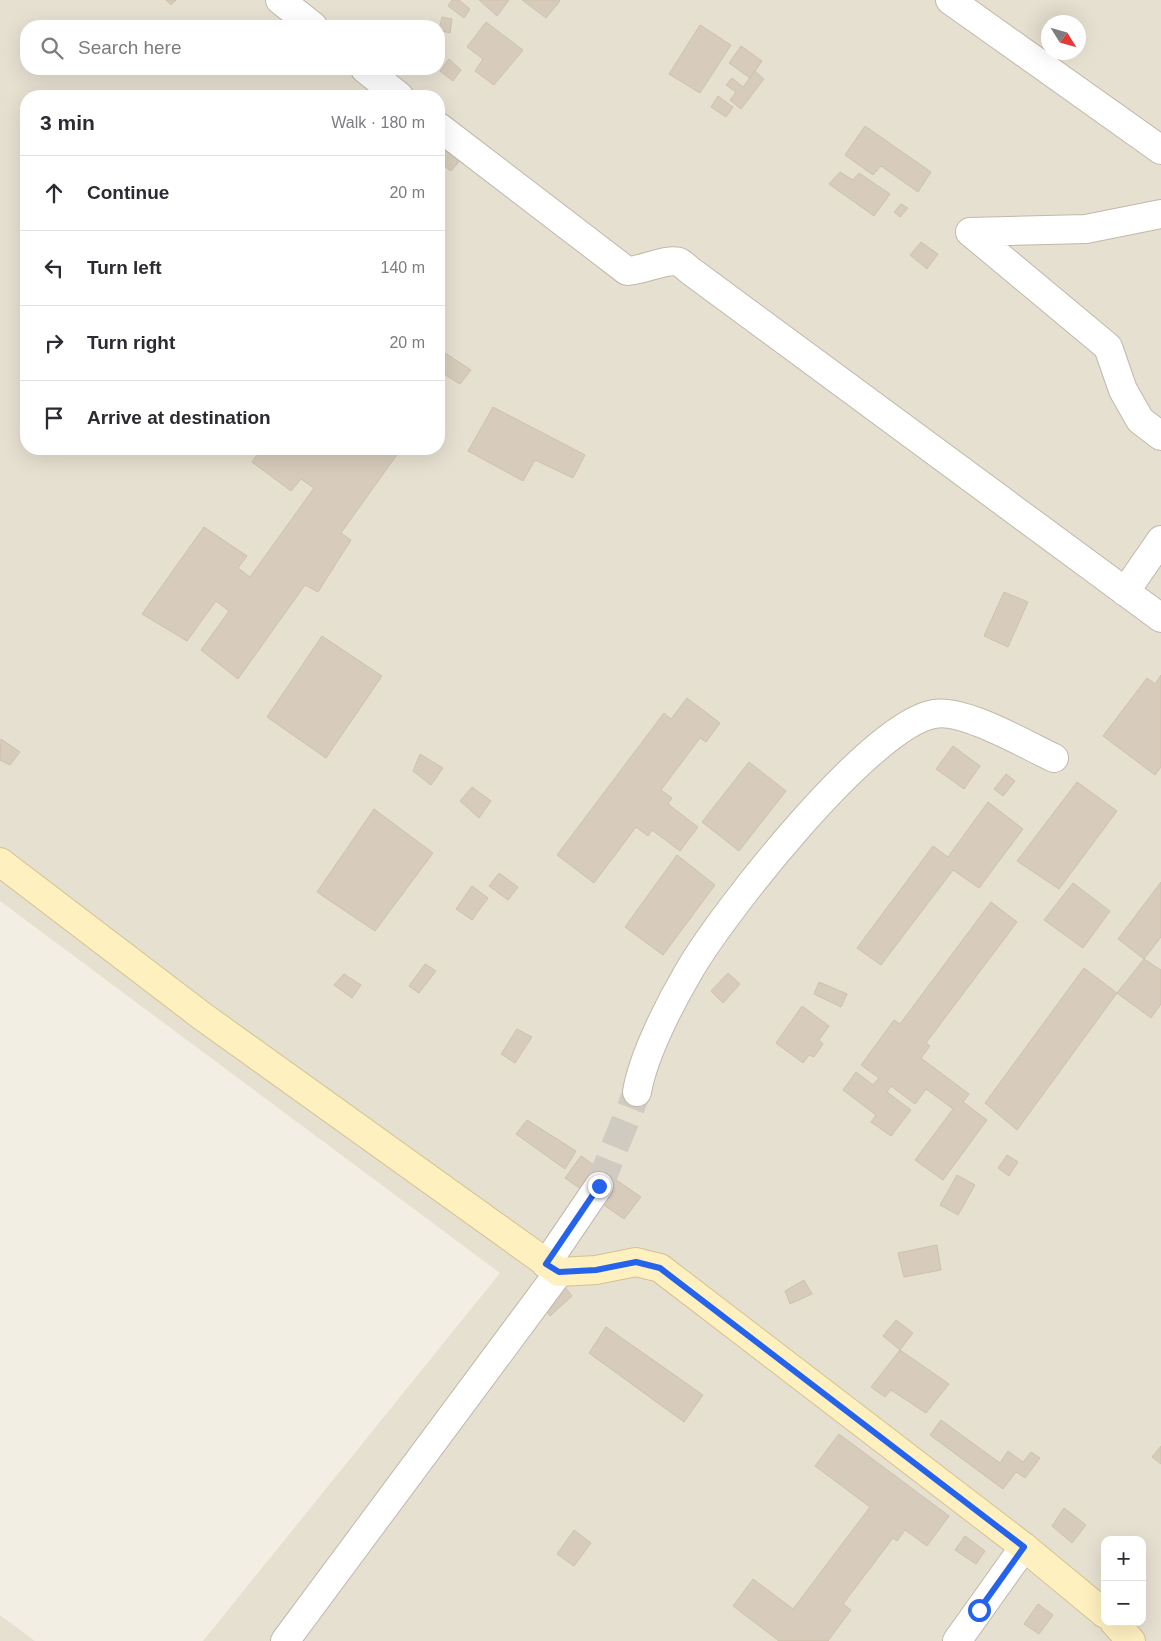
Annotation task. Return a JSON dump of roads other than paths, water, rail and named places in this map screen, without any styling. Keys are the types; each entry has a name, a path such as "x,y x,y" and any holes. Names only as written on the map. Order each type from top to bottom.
{"main road":[{"path":"0,862 202,1016 553,1268 596,1270 636,1262 660,1268 1024,1547 1101,1611"},
{"path":"1117,1626 1130,1641"}],"street":[{"path":"280,0 305,20"},
{"path":"950,0 1161,150"},
{"path":"373,75 392,90"},
{"path":"445,132 627,271 636,271 669,262 679,262 1161,618"},
{"path":"1161,214 1086,229 970,232 1108,346 1123,390 1140,420 1161,436"},
{"path":"1125,592 1161,540"},
{"path":"638,1092 640,1075 670,1010 689,971 715,932 804,820 889,736 911,722 927,716 954,714 1054,758"},
{"path":"285,1641 553,1268 599,1186"},
{"path":"957,1641 1024,1547"}],"tunnel":[{"path":"599,1186 637,1092"}]}
